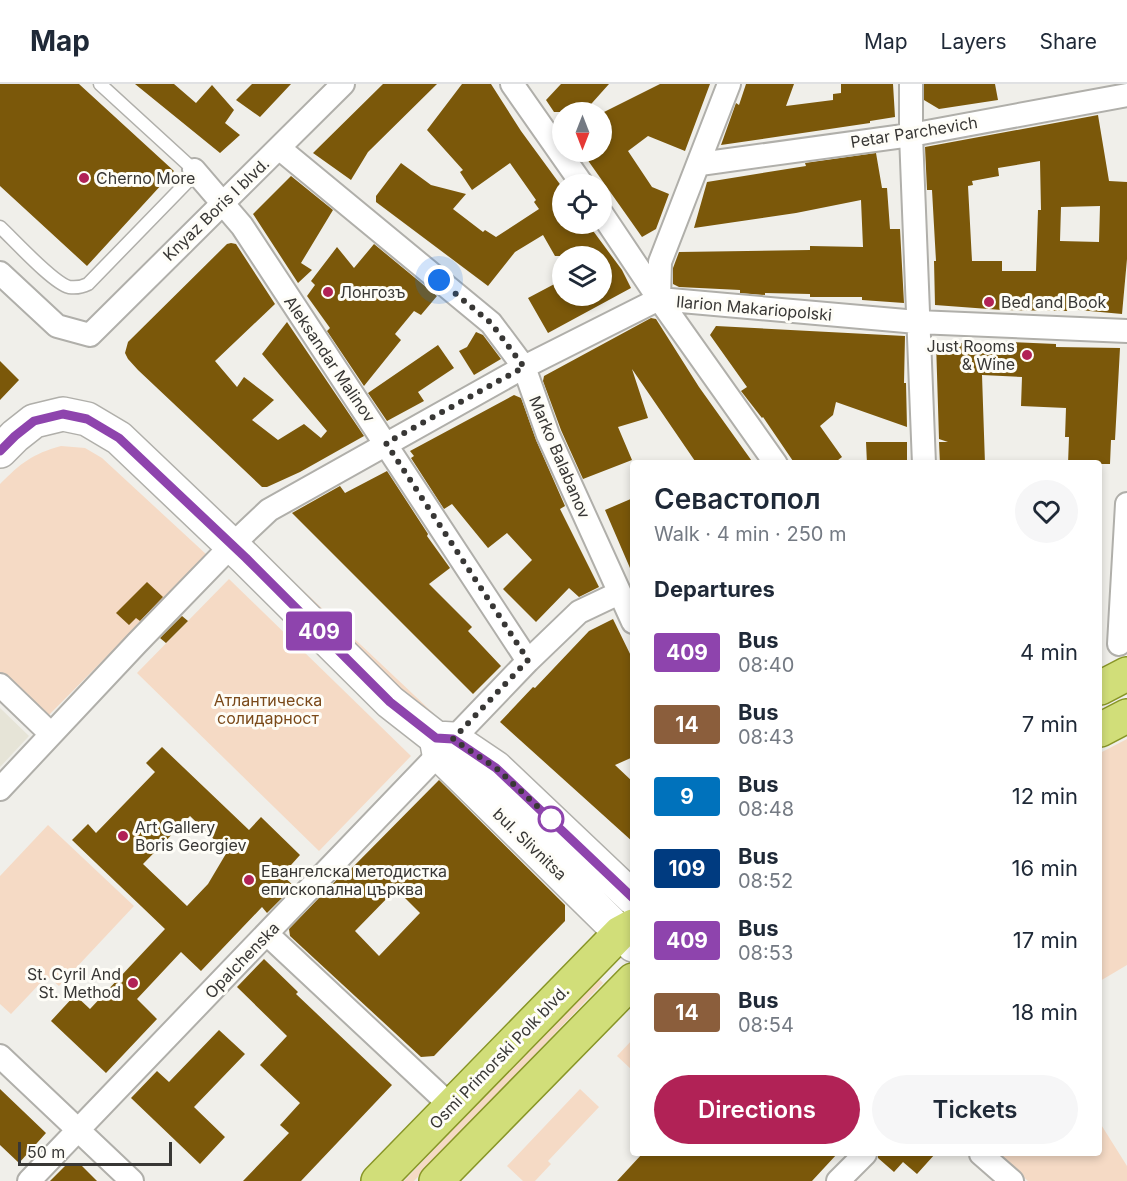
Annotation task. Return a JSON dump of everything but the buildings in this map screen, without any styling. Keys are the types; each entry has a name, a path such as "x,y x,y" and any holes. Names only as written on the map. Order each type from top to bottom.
{"main road":[{"name":"bul. Slivnitsa","path":"0,452 34,421 63,414 87,419 119,438 232,545 390,702 442,744 629,935"},
{"path":"1102,685 1123,659"},
{"path":"1102,729 1127,716"},
{"name":"bul. Slivnitsa","path":"442,744 496,768 630,895"},
{"name":"Osmi Primorski Polk blvd.","path":"378,1181 451,1106 629,935"},
{"path":"436,1181 630,983"}],"street":[{"name":"Knyaz Boris I blvd.","path":"0,273 57,326 90,335 343,84"},
{"path":"659,299 660,262 700,164 729,84"},
{"path":"911,84 910,135 924,460"},
{"path":"524,89 576,174"},
{"name":"Petar Parchevich","path":"700,164 910,135 1127,95"},
{"name":"Marko Balabanov","path":"279,148 491,323 524,367 548,435 630,616"},
{"name":"Aleksandar Malinov","path":"194,170 250,238 528,660"},
{"path":"612,229 773,460"},
{"name":"Ilarion Makariopolski","path":"0,789 232,545 278,504 524,367 659,299 917,322 1127,332"},
{"path":"1123,659 1127,504"},
{"name":"Opalchenska","path":"29,1181 267,934 442,744 579,612 619,593"},
{"path":"0,685 51,734"},
{"path":"267,934 451,1106"},
{"path":"0,1056 132,1181"},
{"path":"838,1181 863,1156"},
{"path":"983,1156 1012,1181"}],"lane":[{"path":"0,226 57,281 71,287 81,287 88,284 192,177 194,170 100,84"}],"shaded area":[{"path":"0,708 29,736 0,767"}],"green space":[{"path":"61,446 85,448 102,458 207,555 44,720 0,677 0,484 28,460 42,452"},
{"path":"256,546 450,729 443,738"},
{"name":"Атлантическа солидарност","path":"229,579 411,756 319,851 137,673"},
{"path":"1127,739 1127,965 1102,980 1102,752"},
{"path":"48,825 134,906 59,986 47,976 11,1014 0,1004 0,876"},
{"path":"598,978 603,983 414,1181 404,1181"},
{"path":"630,1042 630,1068 617,1056"},
{"path":"580,1089 599,1107 548,1161 551,1164 535,1181 523,1181 507,1166"},
{"path":"1102,1126 1127,1166 1127,1181 1028,1181 1000,1156 1102,1156"}],"bus line":[{"name":"409","path":"0,451 34,421 63,414 87,419 119,438 139,454 222,538 246,558 390,702 436,738 453,739 496,768 630,895"}],"place":[{"name":"Cherno More","path":"84,178"},
{"name":"Лонгозъ","path":"328,292"},
{"name":"Bed and Book","path":"989,302"},
{"name":"Just Rooms & Wine","path":"1027,355"},
{"name":"Art Gallery Boris Georgiev","path":"123,836"},
{"name":"Евангелска методистка епископална църква","path":"249,880"},
{"name":"St. Cyril And St. Method","path":"133,983"}],"route":[{"path":"439,280 491,323 524,367 386,443 528,660 453,739 496,768 551,819"}]}
